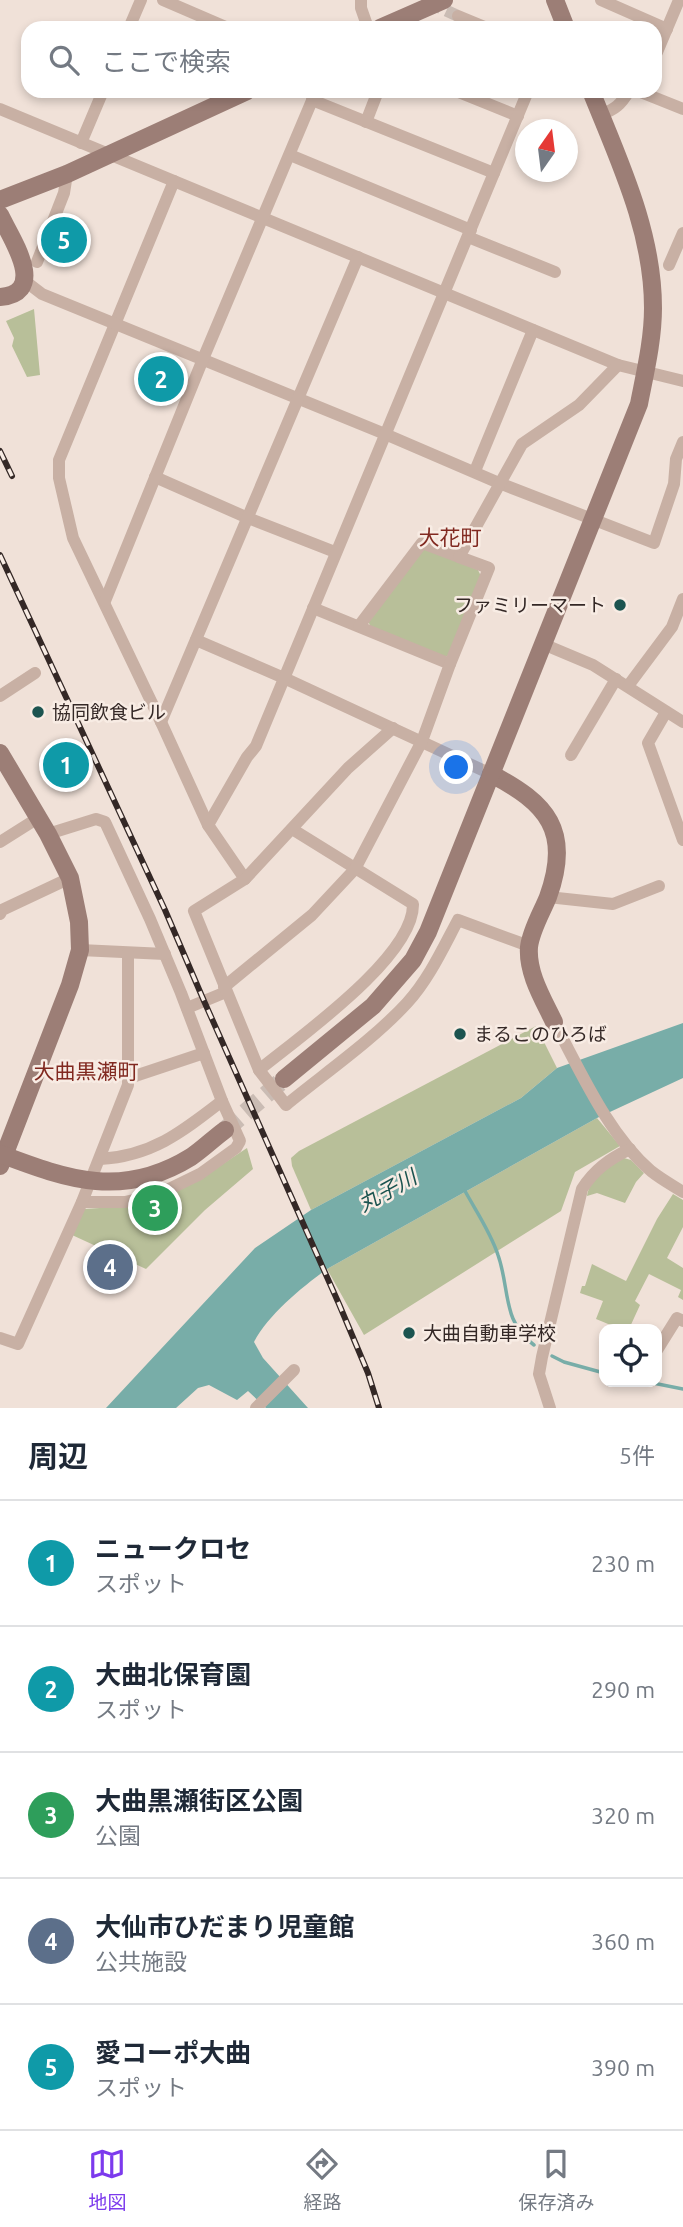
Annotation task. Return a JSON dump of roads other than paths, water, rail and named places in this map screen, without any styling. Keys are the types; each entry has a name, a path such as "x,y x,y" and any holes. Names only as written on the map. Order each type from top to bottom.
{"street":[{"path":"132,21 141,0"},
{"path":"163,0 212,21"},
{"path":"361,0 366,21"},
{"path":"396,21 444,0"},
{"path":"555,0 563,21"},
{"path":"601,0 649,21"},
{"path":"662,41 679,0"},
{"path":"458,16 470,21"},
{"path":"662,27 667,29"},
{"path":"81,143 100,98"},
{"path":"0,200 67,174 232,98"},
{"path":"104,601 313,98"},
{"path":"318,98 366,122 494,173"},
{"path":"366,122 375,98"},
{"path":"473,98 518,116"},
{"path":"208,825 256,746 525,98"},
{"path":"284,1079 373,1006 413,960 436,914 639,404 653,307 646,246 631,192 594,98"},
{"path":"601,114 614,110 624,98"},
{"path":"657,98 683,109"},
{"path":"0,109 618,365 683,381"},
{"path":"290,155 555,272"},
{"path":"37,262 64,193 67,174"},
{"path":"174,181 59,460 59,478 73,538 208,825 245,878"},
{"path":"0,215 25,271 21,289 14,294 0,296"},
{"path":"669,265 683,233"},
{"path":"161,722 358,257"},
{"path":"24,281 42,294 116,325 654,544 674,484 676,459 683,442"},
{"path":"475,471 533,330"},
{"path":"459,556 522,444 579,405 618,365"},
{"path":"155,477 335,552"},
{"path":"187,1007 225,989 312,915 355,869 422,741 489,568 422,543 359,626"},
{"path":"570,755 622,683 677,629 683,599"},
{"path":"313,608 450,664"},
{"path":"195,640 422,741 491,774 530,797 550,821 556,836 557,854 556,873 529,946 531,971 554,1022 612,1127 650,1170 683,1192"},
{"path":"543,643 593,665 683,722"},
{"path":"0,695 35,673"},
{"path":"666,712 648,743 683,840"},
{"path":"393,728 348,768 245,878 194,911 258,1070 286,1105 409,1002 431,970 458,920 529,946"},
{"path":"0,753 48,834 70,878 79,922 80,950 70,985 1,1159 65,1177 115,1182 155,1173 192,1156 225,1130"},
{"path":"673,812 683,801"},
{"path":"0,842 38,818"},
{"path":"48,834 96,819 104,822 165,954 240,1141 236,1148 177,1187 125,1202 82,1202"},
{"path":"258,1070 361,987 392,953 411,919 413,905 292,829"},
{"path":"1,911 70,878"},
{"path":"548,897 613,904 659,886"},
{"path":"80,950 165,954"},
{"path":"0,1338 18,1344 82,1202 128,1085 128,953"},
{"path":"128,1078 204,1053"},
{"path":"100,1159 140,1153 164,1143 222,1101"},
{"path":"550,1408 539,1374 582,1189 592,1175 612,1158 630,1149"},
{"path":"662,1342 677,1318 683,1321"},
{"path":"257,1408 294,1370"}],"water":[{"name":"丸子川","path":"683,1023 683,1078 597,1118 327,1269 277,1312 254,1342 263,1358 308,1408 266,1408 248,1391 237,1400 209,1385 198,1388 176,1408 106,1408 255,1248 311,1210 521,1098 557,1068"}],"waterway":[{"path":"465,1191 495,1247 512,1315 524,1336 534,1345"},
{"path":"552,1356 599,1372"},
{"path":"662,1385 683,1389"}],"tunnel":[{"path":"430,3 458,16"},
{"path":"225,1130 284,1079"}],"railway":[{"path":"0,451 12,476"},
{"path":"0,555 165,910 339,1304 368,1373 379,1408"}],"place":[{"name":"愛コーポ大曲","path":"64,240"},
{"name":"大曲北保育園","path":"161,379"},
{"name":"ファミリーマート","path":"620,605"},
{"name":"協同飲食ビル","path":"38,712"},
{"name":"ニュークロセ","path":"66,765"},
{"name":"まるこのひろば","path":"460,1034"},
{"name":"大曲黒瀬街区公園","path":"155,1208"},
{"name":"大仙市ひだまり児童館","path":"110,1267"},
{"name":"大曲自動車学校","path":"409,1333"}],"district":[{"name":"大花町","path":"450,537"},
{"name":"大曲黒瀬町","path":"86,1071"}]}
